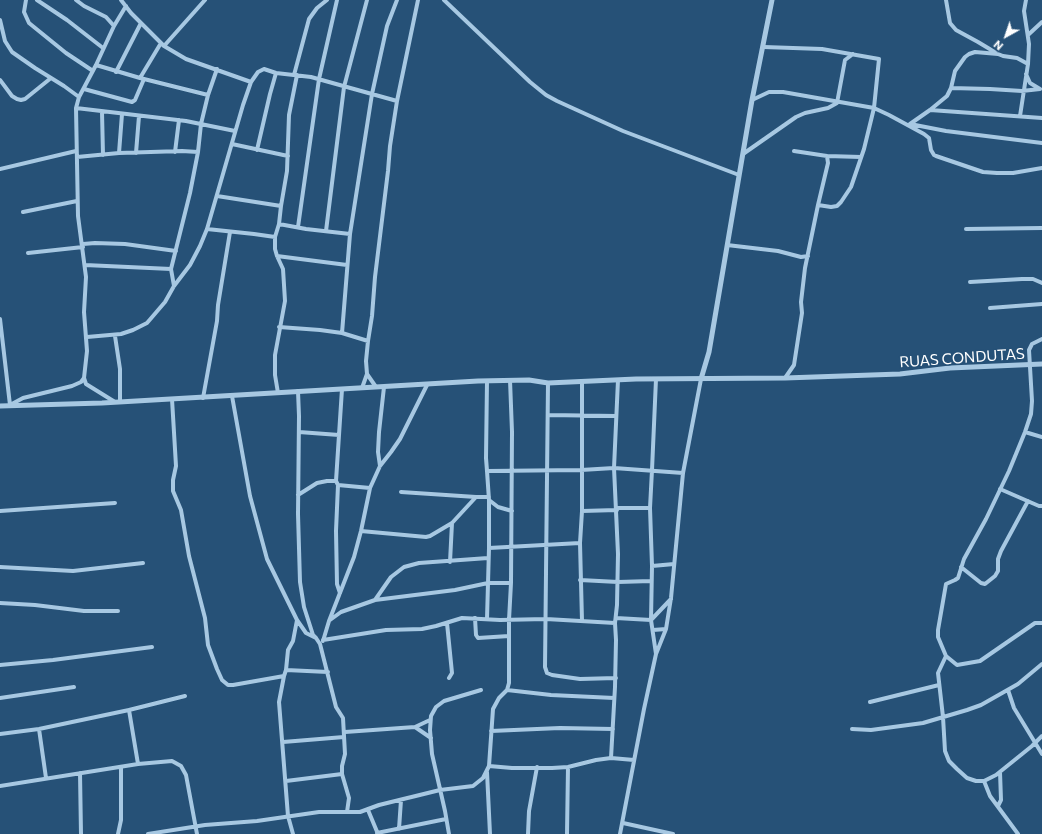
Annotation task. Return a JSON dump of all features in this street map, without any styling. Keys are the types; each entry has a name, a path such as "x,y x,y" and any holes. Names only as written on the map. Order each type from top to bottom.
{"street":[{"path":"26,0 24,12 29,23 93,71"},
{"path":"37,0 67,20 103,48"},
{"path":"76,0 84,6 106,17 114,26"},
{"path":"121,0 162,45 186,59 251,82"},
{"path":"84,89 132,102 135,100 142,79 162,45 205,0"},
{"path":"278,393 274,361 279,327 284,308 285,292 283,268 277,256 275,238 279,224 280,206 286,177 288,156 288,121 295,75 309,19 317,8 327,0"},
{"path":"298,227 320,80 337,0"},
{"path":"326,231 344,87 367,0"},
{"path":"342,333 350,234 372,94 386,31 397,0"},
{"path":"362,388 367,374 366,361 368,341 390,146 397,101 418,0"},
{"path":"444,0 530,82 546,95 623,131 739,175"},
{"path":"620,834 656,654 666,629 671,598 683,473 701,379 709,352 752,100 764,47 772,0"},
{"path":"946,0 950,23 953,27 998,54 1017,58 1028,64"},
{"path":"1020,116 1022,91 1028,64 1028,35 1024,11 1026,0"},
{"path":"115,336 120,370 117,402 86,384 84,378 87,351 84,312 86,277 77,201 76,108 79,97 103,48 126,6"},
{"path":"0,20 5,41 12,52 50,78 59,82 79,97"},
{"path":"1028,35 1042,22"},
{"path":"116,72 141,23"},
{"path":"764,47 822,49 853,53 879,59 874,108 861,157 850,187 837,206 831,207 818,205"},
{"path":"908,124 930,110 947,96 951,88 955,71 969,54 975,52 998,54"},
{"path":"743,154 796,117 804,113 828,108 837,102 845,60 853,53"},
{"path":"96,65 142,79 208,95"},
{"path":"174,286 171,270 190,193 198,152 201,124 208,95 217,69"},
{"path":"87,337 115,336 133,330 146,323 166,302 174,286 192,262 207,230 251,82 260,70 264,69 276,73 320,80 397,101"},
{"path":"1026,72 1030,83 1041,89"},
{"path":"258,150 276,73"},
{"path":"0,80 12,96 21,100 25,99 50,78"},
{"path":"951,88 1022,91 1041,89"},
{"path":"752,100 769,92 783,92 874,108 889,114 924,134 928,138 934,155 983,172 1013,173 1042,168"},
{"path":"76,108 178,120 235,132"},
{"path":"930,110 1042,118"},
{"path":"102,112 103,155"},
{"path":"119,153 122,114"},
{"path":"136,153 139,116"},
{"path":"175,152 178,120"},
{"path":"908,124 946,131 1042,143"},
{"path":"232,144 288,156"},
{"path":"0,169 76,150"},
{"path":"77,157 119,153 182,151 198,152"},
{"path":"794,151 827,156 861,157"},
{"path":"785,378 794,365 802,313 801,302 808,256 828,163 827,156"},
{"path":"217,196 280,206"},
{"path":"23,212 77,201"},
{"path":"279,224 350,234"},
{"path":"966,230 1042,228"},
{"path":"207,230 254,234 275,238"},
{"path":"203,398 217,321 218,305 230,232"},
{"path":"28,253 96,243 125,244 176,251"},
{"path":"727,245 778,251 801,257 808,256"},
{"path":"277,256 347,265"},
{"path":"85,265 171,270"},
{"path":"970,282 1029,279 1042,282"},
{"path":"990,308 1042,304"},
{"path":"0,318 10,405 23,398 72,386 81,382 84,378"},
{"path":"279,327 342,333 368,341"},
{"path":"1042,339 1032,344 1029,354 1032,401 1031,414 1025,432 986,519 964,560 958,578 948,582 945,587 938,637 946,656 957,665 980,661 1034,623 1042,623"},
{"name":"RUAS CONDUTAS","path":"0,406 203,398 510,380 529,380 548,383 656,379 785,378 900,374 950,368 1042,364"},
{"path":"367,374 376,387"},
{"path":"656,379 650,508 652,566 651,620 656,654"},
{"path":"148,834 319,812 360,812 379,805 440,790 473,786 483,778 489,766 494,704 507,690 509,683 509,620 512,547 512,414 510,380"},
{"path":"611,758 616,678 615,624 618,582 617,509 614,468 618,380"},
{"path":"487,381 486,450 489,499 487,619"},
{"path":"582,381 582,511 580,543 582,621"},
{"path":"548,383 545,667 547,673 552,675 580,679 616,678"},
{"path":"321,647 329,621 354,557 362,531 370,488 380,466 398,442 426,385"},
{"path":"380,466 378,452 379,432 384,387"},
{"path":"340,593 337,584 336,531 342,389"},
{"path":"298,392 298,534 300,587 304,607 314,634 321,647 336,707 343,718 345,732 345,754 342,774 349,798 347,812"},
{"path":"232,396 250,496 259,534 267,559 297,620 306,633 316,638"},
{"path":"172,399 176,466 173,480 173,491 182,510 189,556 205,618 208,645 217,669 222,680 228,685 284,676"},
{"path":"548,415 616,416"},
{"path":"298,432 339,435"},
{"path":"1025,432 1042,437"},
{"path":"487,471 547,471 614,468 683,473"},
{"path":"298,495 317,483 327,481 370,488"},
{"path":"1000,489 1028,502 1042,506"},
{"path":"400,492 489,499 498,507 512,511"},
{"path":"362,531 426,537 430,536 452,523 476,497"},
{"path":"961,567 981,583 985,584 995,576 998,571 998,559 1001,551 1028,502"},
{"path":"0,511 115,503"},
{"path":"582,511 650,508"},
{"path":"450,562 452,523"},
{"path":"488,548 547,546 580,543"},
{"path":"375,600 391,577 404,567 419,563 450,562 488,558"},
{"path":"0,567 73,571 143,563"},
{"path":"652,566 674,564"},
{"path":"580,580 618,582 651,581"},
{"path":"329,621 341,612 375,600 455,590 488,583 511,584"},
{"path":"651,620 671,598"},
{"path":"0,603 35,605 84,611 118,610"},
{"path":"323,640 386,630 422,629 462,618 509,620 546,619 615,624"},
{"path":"475,618 476,635 478,638 509,636"},
{"path":"616,618 651,620"},
{"path":"293,834 288,816 279,702 286,670 288,650 293,641 297,620"},
{"path":"447,623 452,673 450,678"},
{"path":"653,630 666,629"},
{"path":"0,665 53,660 152,647"},
{"path":"946,656 938,673 945,751 950,761 967,778 984,781 996,775 1042,736"},
{"path":"852,729 871,730 923,723 981,705 1018,684 1042,664"},
{"path":"286,670 328,672"},
{"path":"870,702 939,685"},
{"path":"0,698 74,687"},
{"path":"449,834 433,762 430,720 433,711 441,703 481,690"},
{"path":"507,690 614,698"},
{"path":"1008,690 1014,708 1042,754"},
{"path":"0,734 40,729 129,710 185,696"},
{"path":"129,710 138,764"},
{"path":"345,732 415,727 430,720"},
{"path":"415,727 431,738"},
{"path":"491,731 553,728 613,729"},
{"path":"40,729 46,778"},
{"path":"283,742 344,737"},
{"path":"489,766 512,768 568,767 611,758 634,760"},
{"path":"0,786 80,772 172,761 180,766 186,775 197,834"},
{"path":"118,834 121,820 120,767"},
{"path":"528,834 529,811 537,767"},
{"path":"567,834 568,767"},
{"path":"487,771 490,834"},
{"path":"80,772 81,834"},
{"path":"998,806 1001,800 1000,772"},
{"path":"286,781 342,774"},
{"path":"984,781 990,796 1018,834"},
{"path":"399,829 401,800"},
{"path":"368,810 378,834 446,819"},
{"path":"623,823 673,834"}]}
